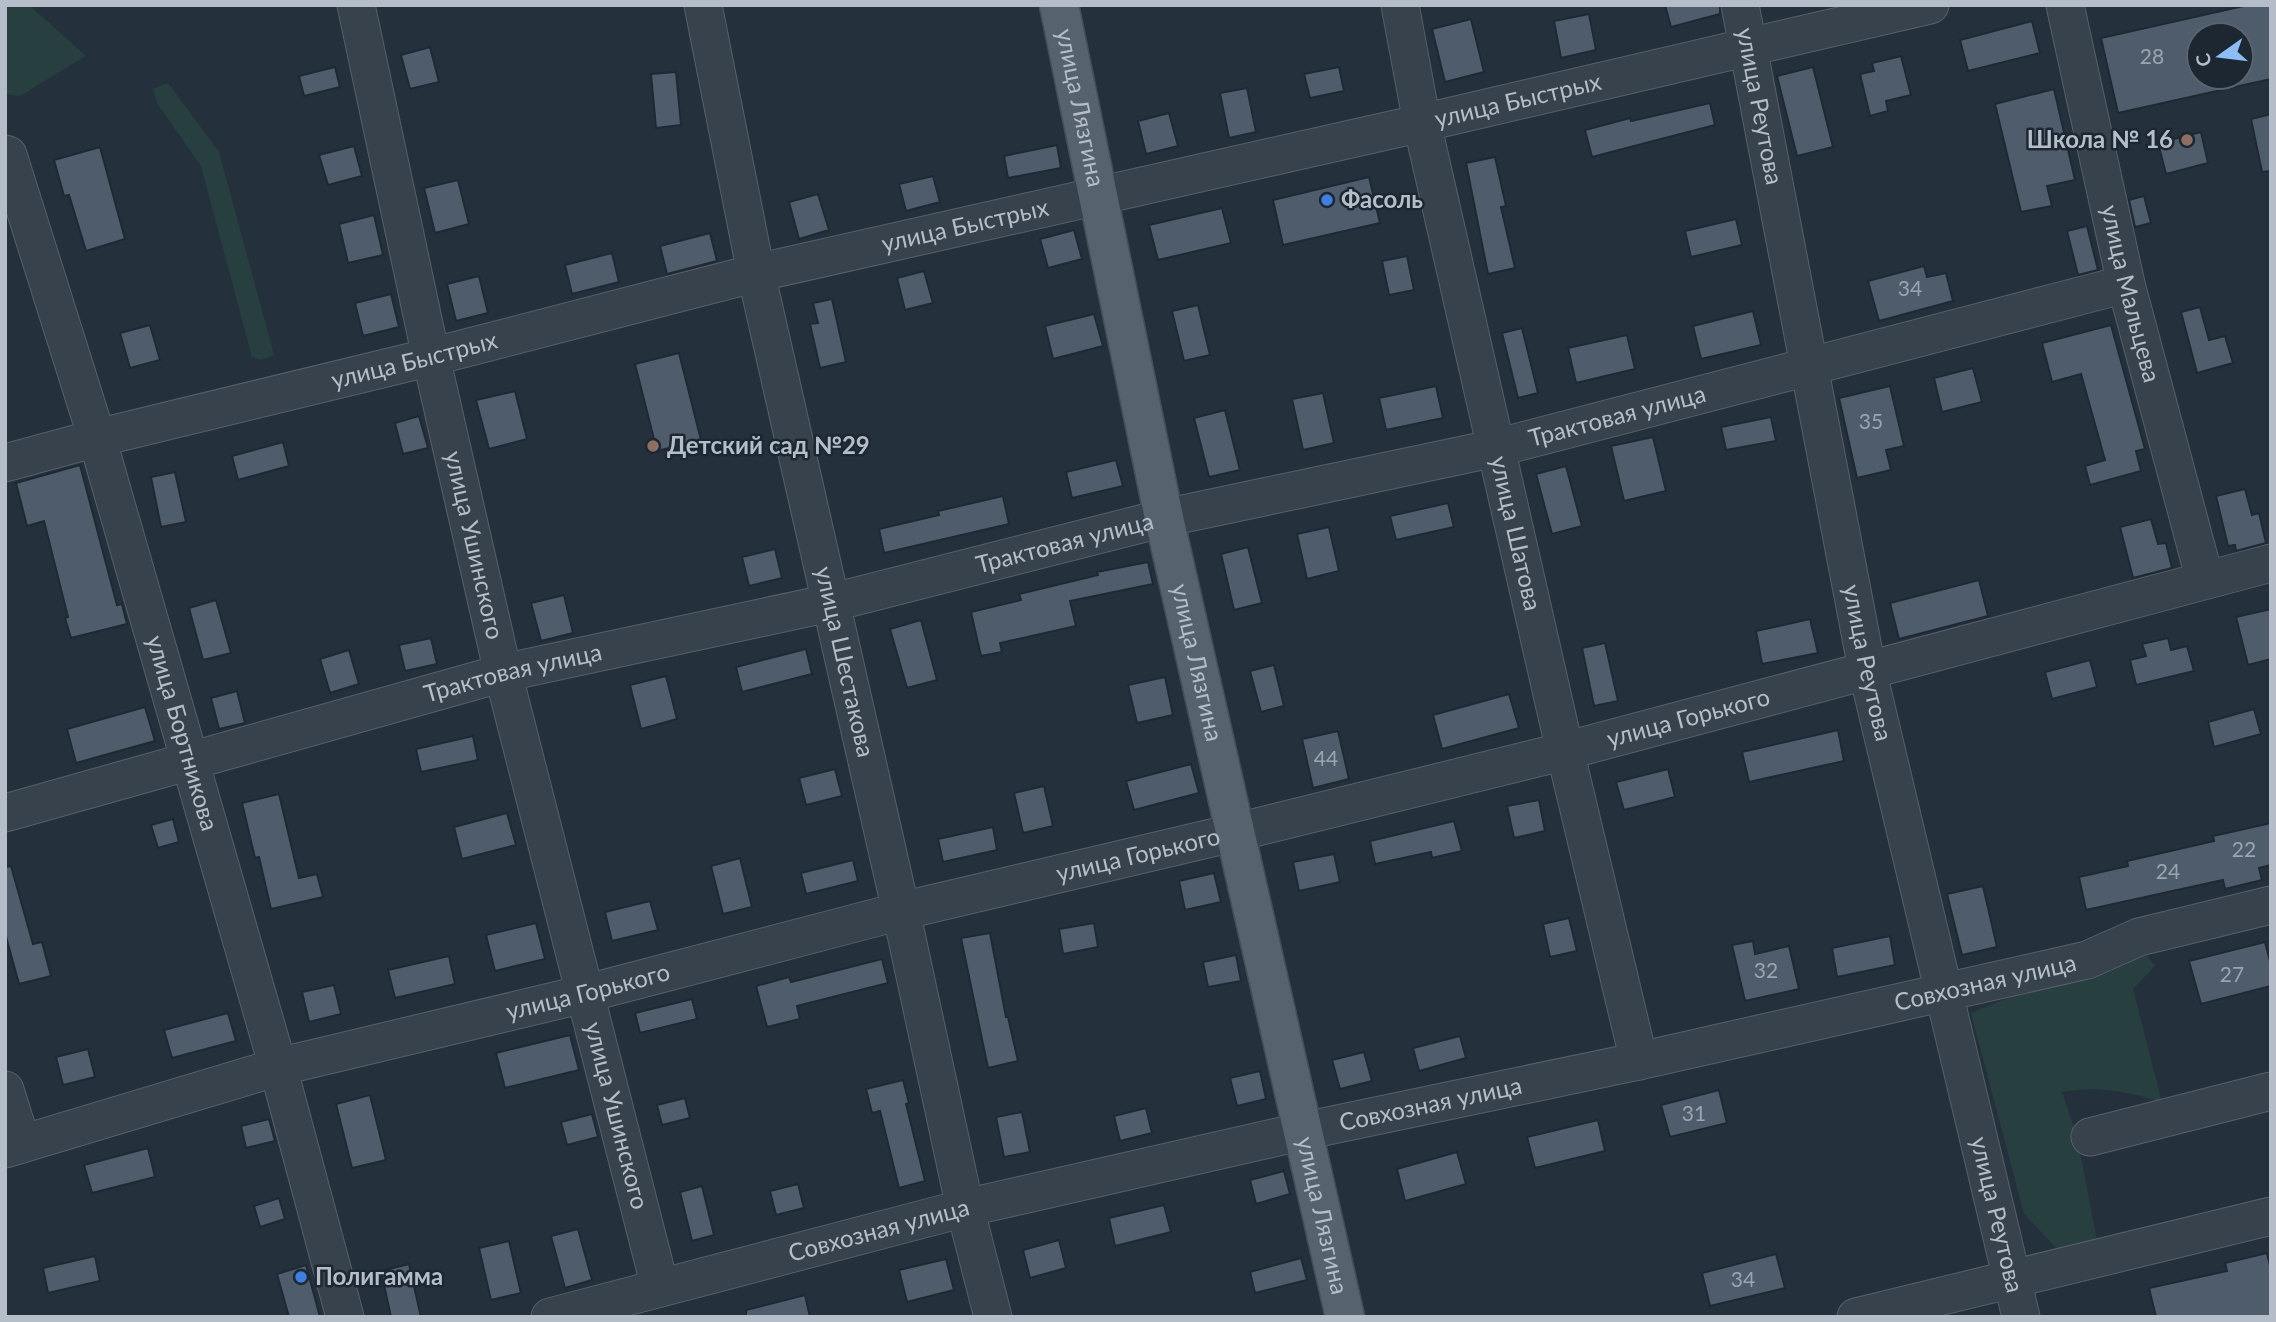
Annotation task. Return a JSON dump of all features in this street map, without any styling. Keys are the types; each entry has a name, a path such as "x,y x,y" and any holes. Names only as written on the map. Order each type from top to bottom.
{"main road":[{"name":"улица Лязгина","path":"1059,5 1164,518 1345,1317"}],"street":[{"name":"улица Ушинского","path":"356,5 431,357 503,673 660,1287"},
{"name":"улица Шестакова","path":"703,5 756,273 901,911 965,1209 993,1317"},
{"name":"улица Шатова","path":"1400,5 1422,123 1565,751 1639,1061"},
{"name":"улица Реутова","path":"1740,5 1867,669 2021,1317"},
{"name":"улица Быстрых","path":"5,463 756,273 1930,5"},
{"name":"улица Мальцева","path":"2065,5 2126,284 2205,580"},
{"name":"улица Бортникова","path":"6,154 97,438 278,1067 345,1317"},
{"name":"Трактовая улица","path":"5,813 503,673 830,603 1164,518 1496,448 2126,284"},
{"name":"улица Горького","path":"14,1146 278,1067 584,994 901,911 1565,751 2271,563"},
{"name":"Совхозная улица","path":"550,1317 965,1209 1304,1131 1639,1061 2087,960 2139,937 2271,905"},
{"path":"5,1090 14,1146"},
{"path":"2090,1137 2271,1091"},
{"path":"1856,1317 2271,1216"}],"green space":[{"path":"5,5 29,5 86,56 20,96 5,94"},
{"path":"168,83 219,152 274,355 261,360 252,357 201,166 157,103 153,89"},
{"path":"2141,947 2155,966 2133,989 2162,1102 2113,1091 2088,1089 2062,1092 2077,1136 2098,1246 2065,1257 2024,1214 1971,1013"}],"building":[{"path":"1665,5 1720,5 1720,14 1671,27"},
{"path":"2248,5 2271,5 2271,79 2255,83 2255,21 2185,21 2185,91 2217,91 2118,113 2101,38"},
{"path":"1589,14 1596,50 1561,58 1554,21"},
{"path":"1471,19 1484,72 1445,82 1432,29"},
{"path":"2032,21 2040,53 1968,71 1960,40"},
{"path":"430,47 439,82 410,89 401,55"},
{"path":"1901,56 1911,95 1886,101 1888,111 1870,116 1860,74 1874,71 1872,63"},
{"path":"335,67 340,87 304,96 299,76"},
{"path":"1339,67 1344,91 1310,98 1304,74"},
{"path":"1813,67 1833,147 1797,156 1777,76"},
{"path":"676,72 681,125 656,128 651,74"},
{"path":"1247,88 1256,132 1229,138 1220,93"},
{"path":"2054,89 2075,180 2047,186 2052,206 2021,212 1995,104"},
{"path":"1710,103 1715,125 1592,157 1585,130 1630,118 1631,121"},
{"path":"1169,113 1178,146 1146,154 1138,121"},
{"path":"2271,114 2271,171 2262,172 2251,119"},
{"path":"2201,132 2208,163 2166,174 2158,143"},
{"path":"1057,145 1061,168 1008,178 1004,156"},
{"path":"354,146 362,176 328,185 319,155"},
{"path":"100,147 125,239 86,251 69,195 64,196 54,160"},
{"path":"1495,157 1506,206 1501,207 1515,268 1488,274 1466,163"},
{"path":"933,176 940,202 906,211 899,184"},
{"path":"1369,177 1380,223 1283,245 1273,200"},
{"path":"458,180 469,224 435,233 424,188"},
{"path":"818,194 829,230 799,239 789,202"},
{"path":"2144,196 2151,223 2135,227 2129,200"},
{"path":"1222,208 1231,243 1158,260 1149,225"},
{"path":"374,215 383,255 348,263 339,224"},
{"path":"1736,219 1742,245 1691,257 1685,231"},
{"path":"2087,226 2098,270 2078,275 2067,231"},
{"path":"1074,230 1082,259 1048,268 1040,239"},
{"path":"710,233 717,261 667,274 660,246"},
{"path":"612,253 619,282 572,294 565,265"},
{"path":"1407,256 1414,290 1389,295 1382,261"},
{"path":"1924,266 1927,277 1946,273 1953,301 1879,321 1868,281"},
{"path":"924,271 933,303 905,310 897,278"},
{"path":"479,276 488,313 456,321 447,284"},
{"path":"391,294 399,327 363,336 355,303"},
{"path":"832,299 846,362 820,368 810,324 818,323 813,303"},
{"path":"1198,305 1210,355 1184,361 1172,311"},
{"path":"2200,307 2209,340 2225,336 2233,363 2197,373 2181,312"},
{"path":"1753,311 1761,345 1701,359 1693,326"},
{"path":"1094,314 1103,346 1053,359 1045,326"},
{"path":"150,325 160,360 130,368 120,333"},
{"path":"2111,325 2145,449 2136,451 2141,471 2090,485 2085,466 2105,460 2081,374 2052,382 2042,343"},
{"path":"1522,328 1538,393 1518,398 1502,333"},
{"path":"1627,335 1635,369 1576,383 1568,348"},
{"path":"679,353 701,440 657,451 635,364"},
{"path":"1973,368 1982,402 1942,412 1934,378"},
{"path":"1436,386 1443,418 1386,430 1379,398"},
{"path":"1890,386 1904,446 1886,450 1891,470 1857,478 1839,398"},
{"path":"515,391 527,439 489,449 476,400"},
{"path":"1323,393 1334,443 1303,450 1292,399"},
{"path":"1225,410 1240,470 1209,477 1194,418"},
{"path":"419,416 428,448 403,454 395,423"},
{"path":"1771,417 1776,441 1726,450 1721,427"},
{"path":"1653,437 1666,491 1624,501 1611,446"},
{"path":"283,442 289,466 238,480 232,456"},
{"path":"1116,460 1123,486 1072,498 1066,472"},
{"path":"80,465 117,605 122,604 127,624 71,638 44,521 27,526 16,483"},
{"path":"1566,466 1582,526 1552,534 1536,474"},
{"path":"175,472 186,522 161,527 151,477"},
{"path":"2245,489 2252,515 2259,513 2266,543 2236,551 2235,545 2228,546 2216,496"},
{"path":"1003,496 1009,524 884,553 879,529 939,515 938,511"},
{"path":"1448,503 1454,527 1396,540 1390,516"},
{"path":"2151,519 2158,544 2166,543 2172,568 2133,578 2120,527"},
{"path":"1329,527 1339,571 1307,579 1297,534"},
{"path":"1248,547 1262,603 1234,610 1221,554"},
{"path":"775,549 782,578 749,586 742,557"},
{"path":"1148,562 1153,584 1070,601 1076,626 1000,643 1002,652 981,656 971,612 1021,600 1019,594 1098,575 1097,572"},
{"path":"1979,580 1988,616 1899,639 1890,603"},
{"path":"564,595 573,633 541,641 531,603"},
{"path":"216,600 231,653 203,660 189,608"},
{"path":"2271,609 2271,659 2248,665 2236,617"},
{"path":"1810,619 1818,653 1762,664 1756,631"},
{"path":"921,620 937,680 907,688 890,629"},
{"path":"431,638 437,664 405,671 399,645"},
{"path":"2168,638 2171,650 2187,646 2194,671 2136,685 2130,660 2146,656 2142,644"},
{"path":"1605,643 1618,701 1594,706 1582,648"},
{"path":"806,649 812,674 742,692 736,667"},
{"path":"349,650 359,684 330,693 320,659"},
{"path":"2090,660 2097,687 2052,699 2045,672"},
{"path":"1274,665 1284,706 1261,712 1250,671"},
{"path":"666,676 677,719 641,729 630,685"},
{"path":"1165,677 1173,715 1137,723 1128,685"},
{"path":"237,691 245,723 219,729 211,698"},
{"path":"1509,694 1519,728 1442,749 1433,715"},
{"path":"145,707 155,741 76,763 67,729"},
{"path":"2254,709 2261,734 2214,747 2208,722"},
{"path":"1838,730 1844,761 1749,782 1742,752"},
{"path":"1338,731 1349,779 1313,788 1302,739"},
{"path":"473,736 478,760 421,772 416,749"},
{"path":"1191,764 1199,793 1134,810 1126,781"},
{"path":"835,769 842,796 806,805 799,778"},
{"path":"1668,769 1675,797 1624,810 1616,782"},
{"path":"1044,786 1053,826 1023,833 1014,793"},
{"path":"279,794 299,878 317,874 323,897 271,909 259,857 255,858 242,803"},
{"path":"1539,800 1545,831 1514,838 1507,806"},
{"path":"507,813 516,845 462,859 454,827"},
{"path":"173,819 179,842 158,848 151,825"},
{"path":"1454,821 1462,851 1432,858 1431,852 1375,864 1370,841"},
{"path":"2271,823 2271,865 2259,868 2262,880 2225,889 2223,880 2086,910 2079,877 2128,866 2127,861 2214,841 2213,836"},
{"path":"993,827 997,850 943,862 938,839"},
{"path":"1334,854 1340,882 1299,891 1293,862"},
{"path":"740,858 752,907 723,914 711,866"},
{"path":"853,860 858,881 806,894 801,873"},
{"path":"11,866 33,944 42,942 51,976 19,984 5,933 5,867"},
{"path":"1214,873 1221,902 1185,910 1179,881"},
{"path":"1983,886 1997,947 1962,955 1947,894"},
{"path":"650,901 658,930 612,941 605,912"},
{"path":"1569,918 1577,951 1550,957 1543,924"},
{"path":"536,923 545,959 495,971 486,935"},
{"path":"1094,923 1098,947 1063,954 1059,929"},
{"path":"990,933 1006,1017 1018,1061 988,1068 961,938"},
{"path":"1890,936 1895,965 1837,977 1832,948"},
{"path":"1753,941 1755,954 1789,946 1799,989 1745,1001 1732,945"},
{"path":"2265,942 2271,965 2271,986 2201,1004 2189,961"},
{"path":"1236,955 1241,981 1208,987 1203,962"},
{"path":"449,956 455,984 395,998 388,970"},
{"path":"882,959 888,983 797,1006 800,1019 767,1027 756,986 789,977 791,982"},
{"path":"334,985 341,1014 309,1022 302,992"},
{"path":"692,999 697,1019 640,1033 635,1013"},
{"path":"228,1013 236,1041 172,1058 164,1030"},
{"path":"570,1035 579,1070 505,1088 496,1053"},
{"path":"1460,1036 1466,1058 1419,1071 1413,1048"},
{"path":"88,1049 95,1077 63,1085 56,1057"},
{"path":"1364,1052 1372,1081 1340,1089 1332,1060"},
{"path":"1260,1071 1266,1099 1237,1106 1230,1078"},
{"path":"903,1080 909,1103 906,1104 925,1181 899,1188 880,1111 872,1113 866,1089"},
{"path":"1719,1090 1727,1123 1670,1137 1661,1105"},
{"path":"370,1095 386,1160 352,1168 336,1104"},
{"path":"685,1098 690,1118 662,1125 657,1105"},
{"path":"1146,1108 1152,1133 1120,1141 1114,1116"},
{"path":"1022,1112 1030,1152 1004,1157 996,1117"},
{"path":"592,1114 598,1137 567,1145 561,1122"},
{"path":"269,1119 275,1141 246,1148 241,1126"},
{"path":"1598,1120 1605,1151 1535,1168 1527,1137"},
{"path":"148,1148 155,1177 92,1193 84,1165"},
{"path":"1457,1152 1466,1184 1405,1201 1397,1169"},
{"path":"1284,1171 1290,1194 1256,1204 1250,1180"},
{"path":"798,1184 804,1208 776,1215 770,1191"},
{"path":"702,1186 714,1235 692,1241 680,1192"},
{"path":"279,1198 285,1219 260,1227 254,1206"},
{"path":"1164,1205 1171,1232 1115,1246 1109,1218"},
{"path":"578,1229 592,1280 565,1288 551,1236"},
{"path":"1059,1240 1066,1268 1030,1278 1023,1250"},
{"path":"509,1241 521,1293 491,1300 479,1248"},
{"path":"2267,1253 2271,1270 2271,1317 2156,1317 2149,1288 2227,1271 2225,1263"},
{"path":"1776,1254 1785,1288 1710,1306 1702,1273"},
{"path":"95,1256 100,1281 48,1293 43,1268"},
{"path":"1301,1258 1307,1280 1255,1293 1250,1272"},
{"path":"946,1259 954,1290 907,1302 899,1270"},
{"path":"409,1264 421,1317 391,1317 381,1271"},
{"path":"306,1265 320,1317 289,1317 277,1274"},
{"path":"805,1295 810,1317 746,1317 746,1310"}],"place":[{"name":"Школа № 16","path":"2187,140"},
{"name":"Фасоль","path":"1327,200"},
{"name":"Детский сад №29","path":"653,446"},
{"name":"Полигамма","path":"301,1277"}]}
